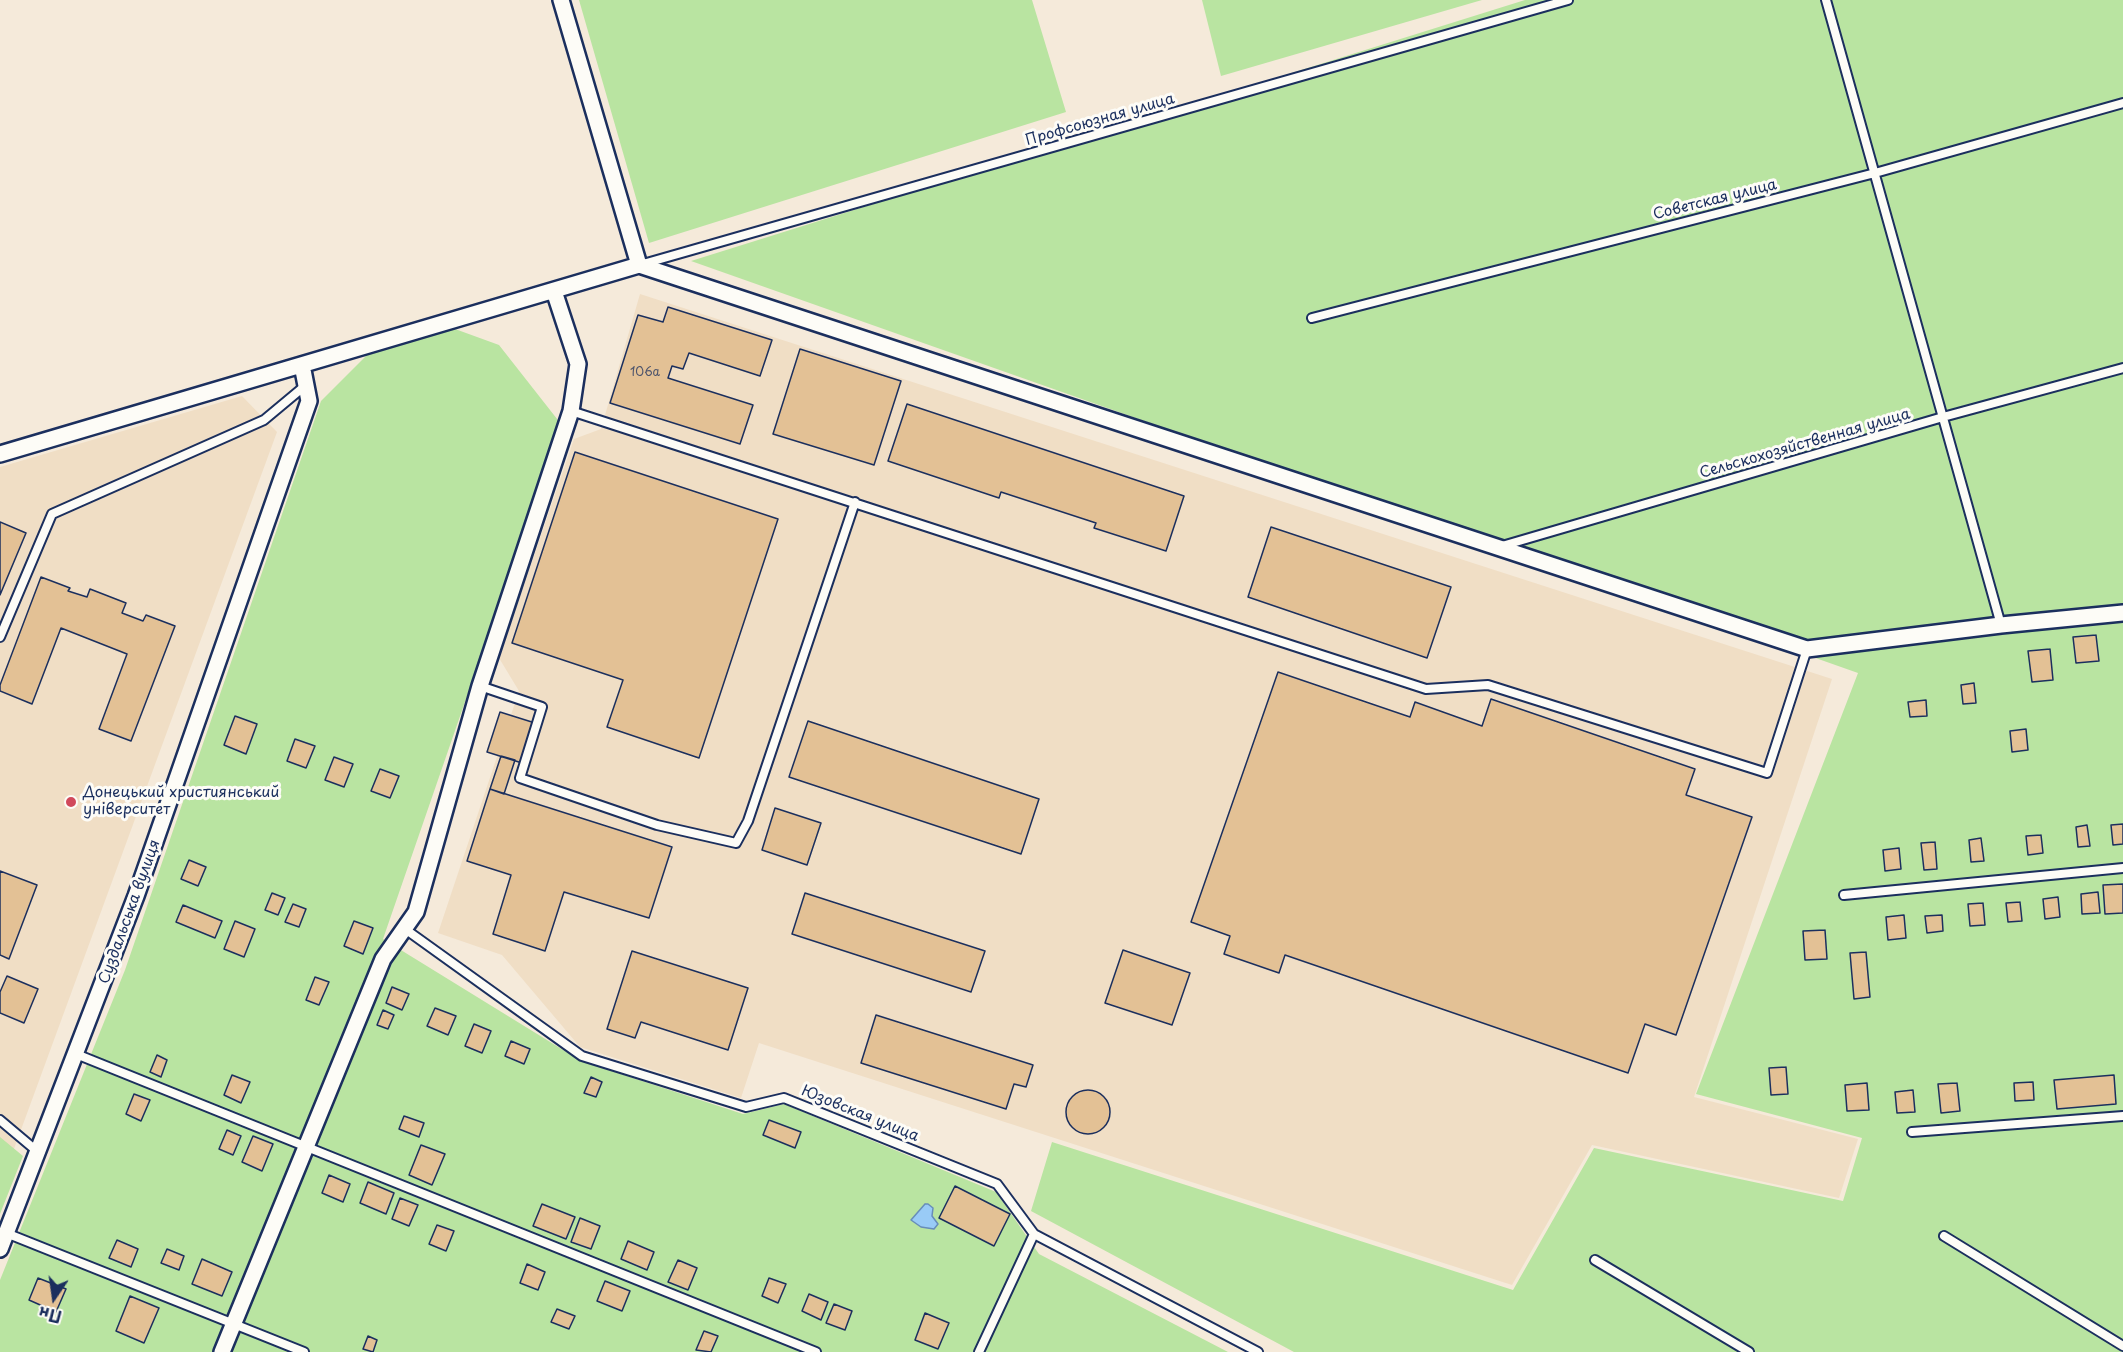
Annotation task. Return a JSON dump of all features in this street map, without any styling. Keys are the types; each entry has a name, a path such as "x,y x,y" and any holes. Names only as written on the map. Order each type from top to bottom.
{"street":[{"path":"561,0 639,265"},
{"path":"0,454 639,265 1494,548 1807,649 2001,625 2123,613"},
{"path":"222,1352 383,959 416,912 480,686 571,411 578,364 554,291"},
{"name":"Суздальська вулиця","path":"0,1249 136,896 309,401 302,365"}],"lane":[{"name":"Профсоюзная улица","path":"639,265 1568,0"},
{"path":"1826,0 2001,625"},
{"name":"Советская улица","path":"1312,318 1875,173 2123,103"},
{"name":"Сельскохозяйственная улица","path":"1494,548 1943,417 2123,368"},
{"path":"0,637 52,514 264,420 306,386"},
{"path":"571,411 1426,689 1488,685 1767,773 1807,649"},
{"path":"480,686 542,707 520,778 657,825 736,843 748,821 855,502"},
{"path":"1844,895 2123,868"},
{"name":"Юзовская улица","path":"405,929 582,1056 746,1107 784,1098 997,1185 1034,1234 1258,1352"},
{"path":"76,1054 816,1352"},
{"path":"1912,1132 2123,1116"},
{"path":"0,1120 38,1152"},
{"path":"6,1233 304,1352"},
{"path":"979,1352 1034,1234"},
{"path":"1944,1236 2123,1346"},
{"path":"1596,1260 1749,1352"}],"shaded area":[{"path":"640,294 1832,679 1694,1097 1858,1139 1839,1198 1592,1145 1512,1285 759,1043 741,1098 580,1047 502,955 438,933 519,691 499,658 574,439 601,429"},
{"name":"Донецький християнський університет","path":"242,396 277,432 0,1187 0,467"}],"green space":[{"path":"579,0 1032,0 1066,112 649,243"},
{"path":"1202,0 1482,0 1221,76"},
{"path":"1525,0 2123,0 2123,1352 1294,1352 1031,1211 1052,1142 1513,1290 1594,1148 1843,1201 1862,1138 1696,1094 1858,673 691,261"},
{"path":"455,329 499,345 561,424 383,939 581,1061 743,1114 784,1104 996,1192 1039,1254 1228,1352 0,1352 0,1280 125,970 321,401 367,355"},
{"path":"0,1137 23,1156 0,1214"}],"water":[{"path":"925,1204 933,1208 932,1216 938,1224 934,1229 921,1227 911,1220"}],"building":[{"path":"668,307 772,340 760,376 689,353 683,369 672,366 668,378 753,405 740,444 610,403 638,315 663,322"},
{"path":"800,349 901,381 874,465 773,434"},
{"path":"907,404 1184,496 1166,551 1094,528 1096,523 1001,492 999,498 888,461"},
{"path":"575,452 778,519 699,758 607,727 623,680 512,643"},
{"path":"0,522 26,533 0,595"},
{"path":"1271,527 1451,587 1427,658 1248,597"},
{"path":"41,577 70,588 68,591 87,597 90,589 126,603 122,613 143,621 146,615 175,626 131,741 99,729 127,654 61,628 32,704 0,691 0,685"},
{"path":"2096,635 2099,661 2076,663 2073,637"},
{"path":"2050,649 2053,680 2032,682 2028,651"},
{"path":"1278,672 1410,717 1415,702 1482,726 1491,699 1695,769 1686,795 1752,817 1676,1035 1645,1024 1628,1073 1285,955 1279,973 1224,954 1230,936 1191,922"},
{"path":"1974,683 1976,703 1963,704 1961,685"},
{"path":"1926,700 1927,716 1910,717 1908,702"},
{"path":"500,712 535,723 522,763 487,752"},
{"path":"235,716 257,724 246,754 224,745"},
{"path":"808,721 1039,799 1021,854 789,777"},
{"path":"2026,729 2028,750 2012,752 2010,731"},
{"path":"295,739 315,746 306,768 287,761"},
{"path":"501,756 515,760 504,794 490,789"},
{"path":"334,757 353,764 344,787 325,780"},
{"path":"380,769 399,776 390,798 371,791"},
{"path":"490,789 672,847 649,918 564,892 545,951 493,934 511,875 467,861"},
{"path":"775,808 821,823 807,865 762,850"},
{"path":"2123,824 2123,844 2113,845 2111,825"},
{"path":"2087,825 2090,846 2078,847 2076,827"},
{"path":"2041,835 2043,853 2028,855 2026,836"},
{"path":"1981,838 1984,861 1971,862 1969,840"},
{"path":"1935,842 1937,869 1924,870 1921,843"},
{"path":"1899,848 1901,869 1885,871 1883,850"},
{"path":"189,860 206,867 198,886 181,879"},
{"path":"0,871 37,885 9,959 0,955"},
{"path":"2123,884 2123,913 2105,914 2103,885"},
{"path":"2098,892 2100,913 2082,914 2081,894"},
{"path":"272,893 285,898 278,915 265,910"},
{"path":"805,893 985,951 971,992 792,934"},
{"path":"2058,897 2060,917 2045,919 2043,899"},
{"path":"2020,902 2022,921 2008,922 2006,903"},
{"path":"1983,903 1985,925 1970,926 1968,904"},
{"path":"293,904 306,909 299,927 285,922"},
{"path":"183,905 222,921 215,938 176,922"},
{"path":"1904,915 1906,938 1888,940 1886,917"},
{"path":"1942,915 1943,931 1927,933 1925,916"},
{"path":"235,921 255,929 244,957 224,949"},
{"path":"354,921 373,928 363,954 344,946"},
{"path":"1825,930 1827,959 1805,960 1803,931"},
{"path":"1123,950 1190,973 1172,1025 1105,1003"},
{"path":"632,951 748,988 728,1050 641,1022 635,1038 607,1029"},
{"path":"1866,952 1870,997 1854,999 1850,953"},
{"path":"7,976 38,989 24,1023 0,1013 0,992"},
{"path":"315,977 329,982 319,1005 306,1000"},
{"path":"392,987 409,994 402,1010 386,1003"},
{"path":"435,1008 456,1016 448,1035 427,1026"},
{"path":"383,1010 394,1015 388,1029 377,1025"},
{"path":"876,1015 1033,1065 1026,1087 1014,1084 1006,1109 861,1063"},
{"path":"474,1024 491,1031 482,1053 465,1046"},
{"path":"511,1041 530,1049 524,1064 505,1056"},
{"path":"157,1055 167,1060 161,1077 150,1072"},
{"path":"1786,1067 1788,1094 1771,1095 1769,1068"},
{"path":"232,1075 250,1082 241,1103 224,1095"},
{"path":"2114,1075 2116,1104 2057,1109 2054,1080"},
{"path":"591,1077 602,1082 596,1097 584,1093"},
{"path":"2033,1082 2034,1100 2015,1101 2014,1083"},
{"path":"1867,1083 1869,1110 1847,1111 1845,1085"},
{"path":"1957,1083 1960,1111 1941,1113 1938,1084"},
{"path":"1088,1090 1097,1091 1104,1096 1109,1103 1109,1121 1104,1128 1097,1133 1088,1134 1079,1133 1072,1128 1067,1121 1066,1112 1067,1103 1072,1096 1079,1091"},
{"path":"1913,1090 1915,1112 1897,1113 1895,1092"},
{"path":"134,1094 150,1100 141,1121 126,1114"},
{"path":"404,1116 424,1123 419,1137 399,1129"},
{"path":"769,1120 801,1132 795,1148 763,1135"},
{"path":"227,1130 241,1136 233,1155 219,1149"},
{"path":"253,1136 273,1144 262,1171 242,1162"},
{"path":"421,1145 445,1154 432,1185 409,1175"},
{"path":"329,1175 350,1184 343,1202 322,1193"},
{"path":"368,1182 394,1193 386,1214 360,1203"},
{"path":"955,1186 1010,1214 994,1246 939,1218"},
{"path":"400,1198 418,1205 409,1226 392,1219"},
{"path":"542,1204 575,1217 566,1239 533,1226"},
{"path":"580,1218 600,1226 591,1249 571,1242"},
{"path":"437,1225 454,1231 446,1251 429,1244"},
{"path":"117,1240 138,1249 131,1267 109,1258"},
{"path":"628,1241 654,1252 647,1270 621,1259"},
{"path":"167,1249 184,1256 179,1270 161,1263"},
{"path":"202,1259 232,1272 222,1296 192,1284"},
{"path":"678,1260 697,1268 688,1290 668,1282"},
{"path":"527,1264 545,1272 538,1290 520,1283"},
{"path":"38,1278 66,1289 56,1312 29,1300"},
{"path":"769,1278 786,1284 778,1303 762,1296"},
{"path":"605,1281 630,1291 622,1311 597,1301"},
{"path":"809,1294 828,1302 821,1320 802,1311"},
{"path":"130,1296 159,1308 144,1343 116,1331"},
{"path":"834,1304 852,1311 845,1330 826,1323"},
{"path":"557,1309 575,1316 569,1329 551,1322"},
{"path":"925,1313 949,1323 938,1349 915,1340"},
{"path":"704,1331 718,1336 711,1352 696,1350"},
{"path":"368,1336 377,1340 373,1352 363,1349"}],"place":[{"name":"Донецький християнський університет","path":"71,802"}]}
